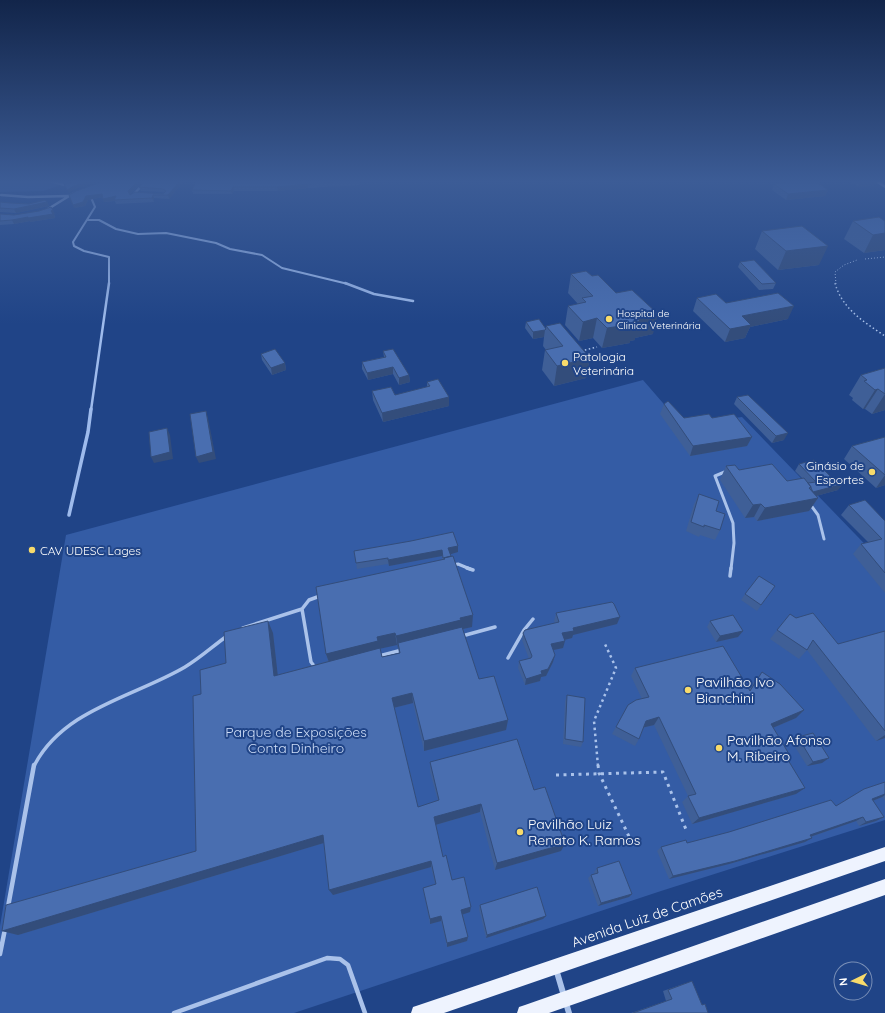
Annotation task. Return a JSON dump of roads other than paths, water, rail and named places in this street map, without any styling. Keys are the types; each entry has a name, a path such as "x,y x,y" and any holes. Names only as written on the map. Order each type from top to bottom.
{"main road":[{"name":"Avenida Luiz de Camões","path":"419,1013 885,854"},
{"path":"525,1013 567,1006 885,887"}],"street":[{"path":"555,967 567,1006"}],"lane":[{"path":"729,471 722,472 715,476 716,484 733,523 734,543 730,576"},
{"path":"809,503 818,516 824,539"},
{"path":"450,565 458,564 473,570"},
{"path":"236,631 249,625 302,608 312,597 327,594"},
{"path":"302,608 311,662 315,667 320,668"},
{"path":"508,658 524,630 533,619"},
{"path":"458,636 495,627"},
{"path":"7,916 33,768 39,756 63,730 81,717 185,667 230,633"},
{"path":"376,657 406,650"},
{"path":"0,954 6,923"},
{"path":"174,1013 328,958 340,959 348,965 365,1013"}],"waterway":[{"path":"81,229 73,242 74,246 84,251 109,257 109,283"},
{"path":"117,229 138,234 166,233 216,243 230,249 262,255 282,268 347,284"},
{"path":"91,410 109,283"},
{"path":"347,284 374,294 413,301"},
{"path":"69,515 88,432 91,409"}],"place":[{"name":"Hospital de Clinica Veterinária","path":"609,319"},
{"name":"Patologia Veterinária","path":"565,363"},
{"name":"Ginásio de Esportes","path":"872,472"},
{"name":"CAV UDESC Lages","path":"32,550"},
{"name":"Pavilhão Ivo Bianchini","path":"688,690"},
{"name":"Pavilhão Afonso M. Ribeiro","path":"719,748"},
{"name":"Pavilhão Luiz Renato K. Ramos","path":"520,832"}],"park label":[{"name":"Parque de Exposições Conta Dinheiro","path":"296,740"}]}
